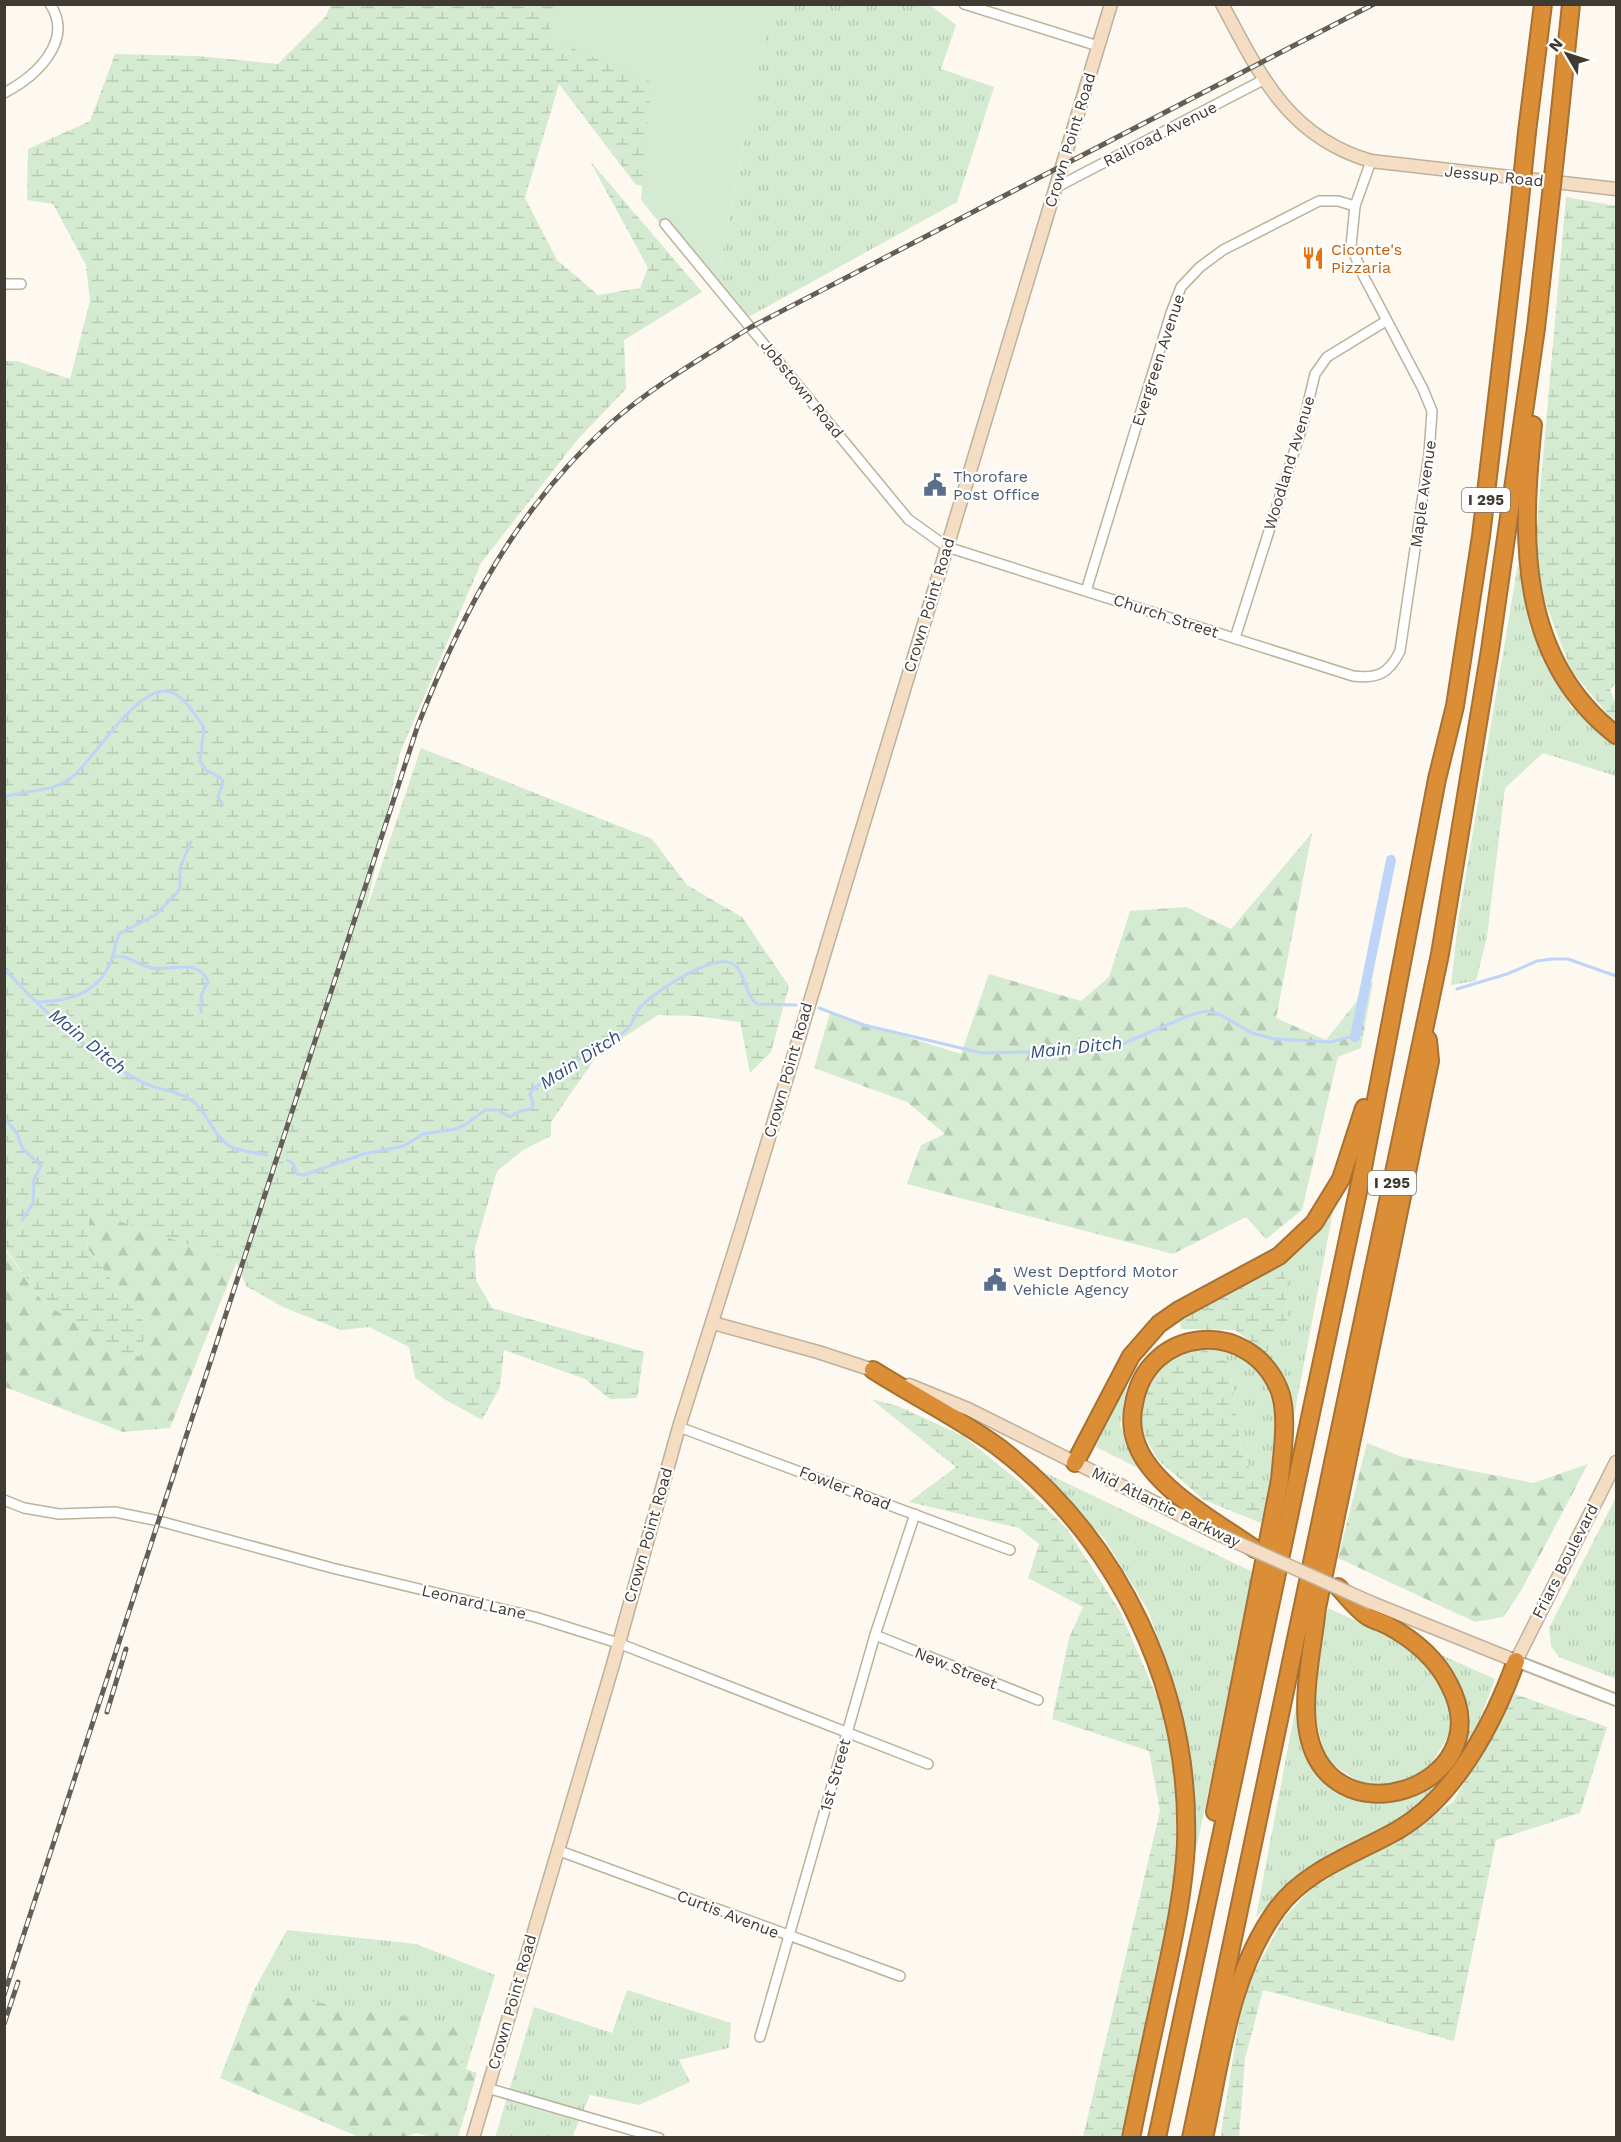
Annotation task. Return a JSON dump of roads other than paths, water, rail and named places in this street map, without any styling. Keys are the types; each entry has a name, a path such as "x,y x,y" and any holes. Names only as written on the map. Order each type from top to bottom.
{"highway":[{"name":"I 295","path":"1158,2132 1359,1185 1437,779 1455,706 1466,642 1507,328 1543,4"},
{"name":"I 295","path":"1191,2138 1426,1020 1483,695 1536,328 1571,4"},
{"path":"1536,328 1539,375 1528,484 1527,542 1533,605 1548,646 1572,688 1617,735"},
{"path":"1075,1463 1131,1356 1159,1324 1179,1310 1279,1256 1298,1240 1324,1209 1341,1179 1364,1109 1414,846 1437,779"},
{"path":"1338,1587 1433,1658 1450,1684 1458,1711 1455,1740 1441,1767 1418,1786 1391,1795 1369,1794 1338,1780 1325,1769 1317,1757 1307,1726 1307,1696 1317,1608 1430,1061 1426,1020"},
{"path":"1158,2132 1155,2096 1215,1812 1277,1491 1284,1427 1280,1390 1263,1363 1245,1349 1222,1340 1197,1339 1175,1346 1151,1363 1137,1386 1132,1416 1136,1444 1150,1467 1170,1489 1220,1530 1261,1553"},
{"path":"873,1370 996,1446 1057,1500 1080,1525 1110,1567 1130,1600 1153,1651 1178,1737 1184,1778 1186,1844 1178,1916 1131,2138"},
{"path":"1204,2138 1235,1996 1253,1947 1278,1907 1305,1882 1400,1828 1432,1807 1463,1769 1508,1685 1516,1661"}],"main road":[{"name":"Crown Point Road","path":"472,2138 618,1643 679,1427 713,1323 1111,4"},
{"name":"Jessup Road","path":"1222,4 1265,79 1287,111 1315,136 1334,148 1371,161 1617,189"},
{"name":"Mid Atlantic Parkway","path":"713,1323 873,1370 968,1409 1075,1463 1220,1530"},
{"name":"Friars Boulevard","path":"1516,1661 1617,1462"},
{"name":"Mid Atlantic Parkway","path":"1261,1553 1338,1587"},
{"path":"1369,1609 1516,1661"}],"street":[{"path":"4,93 20,85 47,59 58,29 50,4"},
{"path":"964,4 1098,46"},
{"name":"Railroad Avenue","path":"1056,188 1265,79"},
{"name":"Maple Avenue","path":"1371,161 1355,206 1350,233 1353,252 1432,411 1429,454 1400,651 1386,673"},
{"name":"Evergreen Avenue","path":"1086,591 1181,287 1200,267 1223,250 1319,201 1338,201 1355,206"},
{"name":"Jobstown Road","path":"665,224 908,519 946,547"},
{"path":"4,284 21,284"},
{"name":"Woodland Avenue","path":"1234,638 1303,424 1315,374 1327,357 1386,321"},
{"name":"Church Street","path":"946,547 1353,676 1370,678 1386,673"},
{"name":"Fowler Road","path":"679,1427 1010,1550"},
{"name":"Leonard Lane","path":"4,1500 24,1508 59,1514 114,1512 159,1521 332,1568 535,1617 618,1643 847,1735 928,1764"},
{"name":"1st Street","path":"760,2037 875,1635 915,1514"},
{"name":"New Street","path":"875,1635 1038,1700"},
{"path":"1516,1661 1617,1700"},
{"name":"Curtis Avenue","path":"557,1850 900,1976"},
{"path":"487,2088 659,2138"}],"waterway":[{"path":"4,797 64,783 80,769 132,709 146,698 160,692 173,693 182,699 204,727 200,761 206,770 221,778 223,782 218,797 222,804"},
{"path":"39,1002 72,997 91,988 99,981 111,961 119,934 155,915 177,893 180,887 180,868 191,842"},
{"path":"1355,1037 1391,860"},
{"path":"112,957 127,958 156,969 189,967 203,973 208,981 201,996 201,1012"},
{"name":"Main Ditch","path":"1457,989 1507,974 1537,961 1552,959 1568,959 1616,976"},
{"name":"Main Ditch","path":"287,1160 293,1163 297,1174 304,1175 363,1154 404,1146 423,1134 455,1129 465,1125 485,1110 497,1110 510,1117 520,1111 531,1109 533,1104 530,1094 537,1086 569,1067 602,1041 624,1032 639,1009 655,994 680,978 706,966 727,962 733,964 738,968 752,999 757,1004 796,1005"},
{"name":"Main Ditch","path":"4,968 51,1016 104,1059 142,1082 190,1099 201,1109 217,1134 228,1145 267,1155"},
{"name":"Main Ditch","path":"819,1008 864,1025 982,1053 1068,1051 1120,1045 1190,1015 1207,1011 1219,1014 1252,1033 1274,1039 1331,1042 1362,1034"},
{"path":"4,1118 17,1133 22,1148 41,1166 34,1179 33,1203 22,1220"}],"railway":[{"path":"4,1995 418,725 435,682 474,601 521,524 579,454 612,422 697,360 751,327 1374,4"},
{"path":"107,1712 126,1649"},
{"path":"4,2024 18,1982"}],"place":[{"name":"Ciconte's Pizzaria","path":"1313,258"},
{"name":"Thorofare Post Office","path":"935,485"},
{"name":"West Deptford Motor Vehicle Agency","path":"995,1280"}]}
